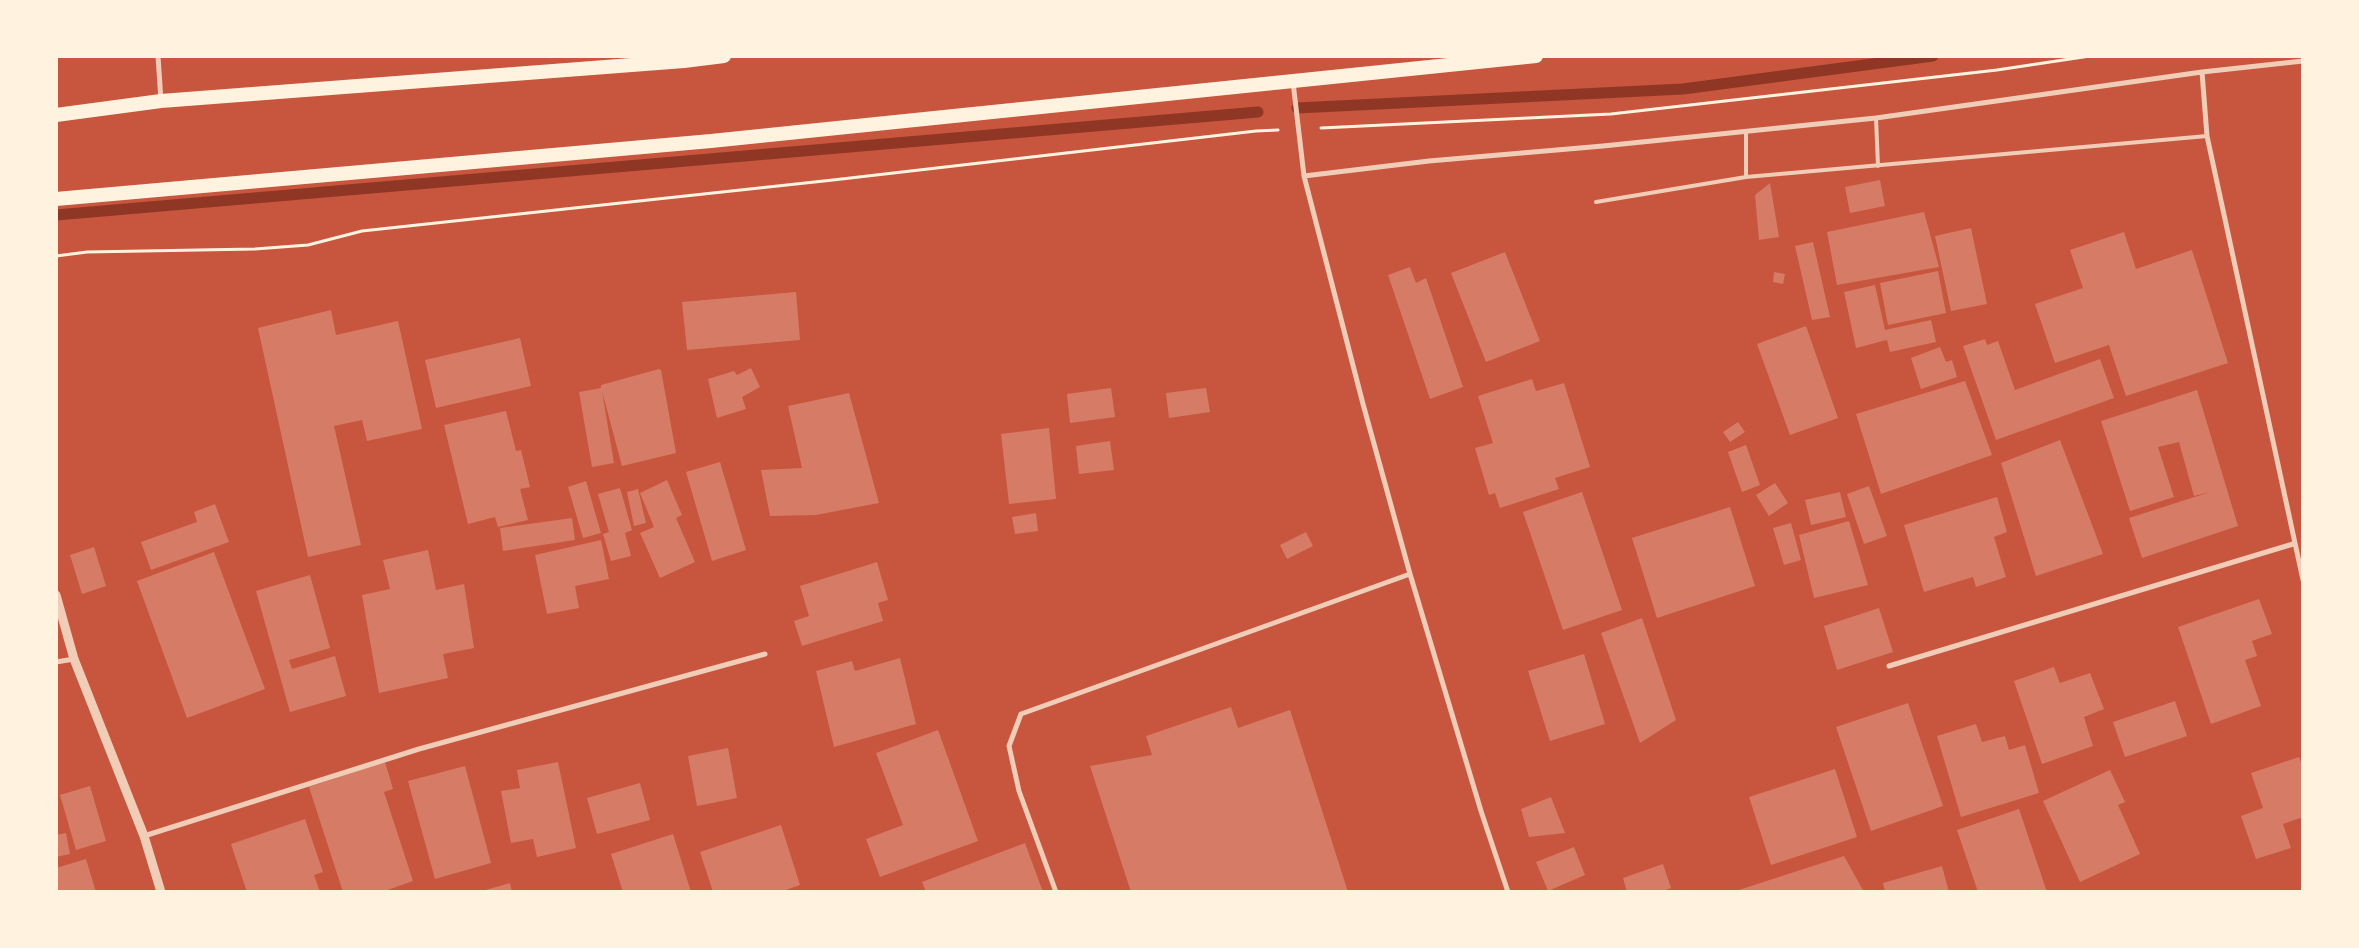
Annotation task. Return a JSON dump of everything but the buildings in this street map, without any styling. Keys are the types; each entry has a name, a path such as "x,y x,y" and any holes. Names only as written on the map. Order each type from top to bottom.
{"highway":[{"path":"56,115 162,102 724,56"},
{"path":"56,199 711,141 1536,56"}],"street":[{"path":"158,56 162,102"},
{"path":"1304,176 1429,161 1603,146 1876,118 2202,72 2303,60"},
{"path":"2202,72 2207,136 2293,544 2303,580"},
{"path":"1293,81 1304,176 1410,574 1481,811 1508,892"},
{"path":"1889,666 2293,544"},
{"path":"1056,892 1019,791 1009,746 1021,714 1410,574"},
{"path":"56,595 74,659 144,836 161,892"},
{"path":"144,836 420,748 765,654"},
{"path":"56,662 74,659"}],"lane":[{"path":"1876,118 1878,166"},
{"path":"1746,130 1746,176"},
{"path":"1596,202 1746,176 2207,136"}],"path":[{"path":"56,256 87,252 255,249 308,246 362,231 833,180 1256,131 1300,130 1368,124 1611,114 1997,70 2090,56"}],"waterway":[{"path":"1297,108 1683,89 1933,56"},
{"path":"56,215 1258,112"}]}
